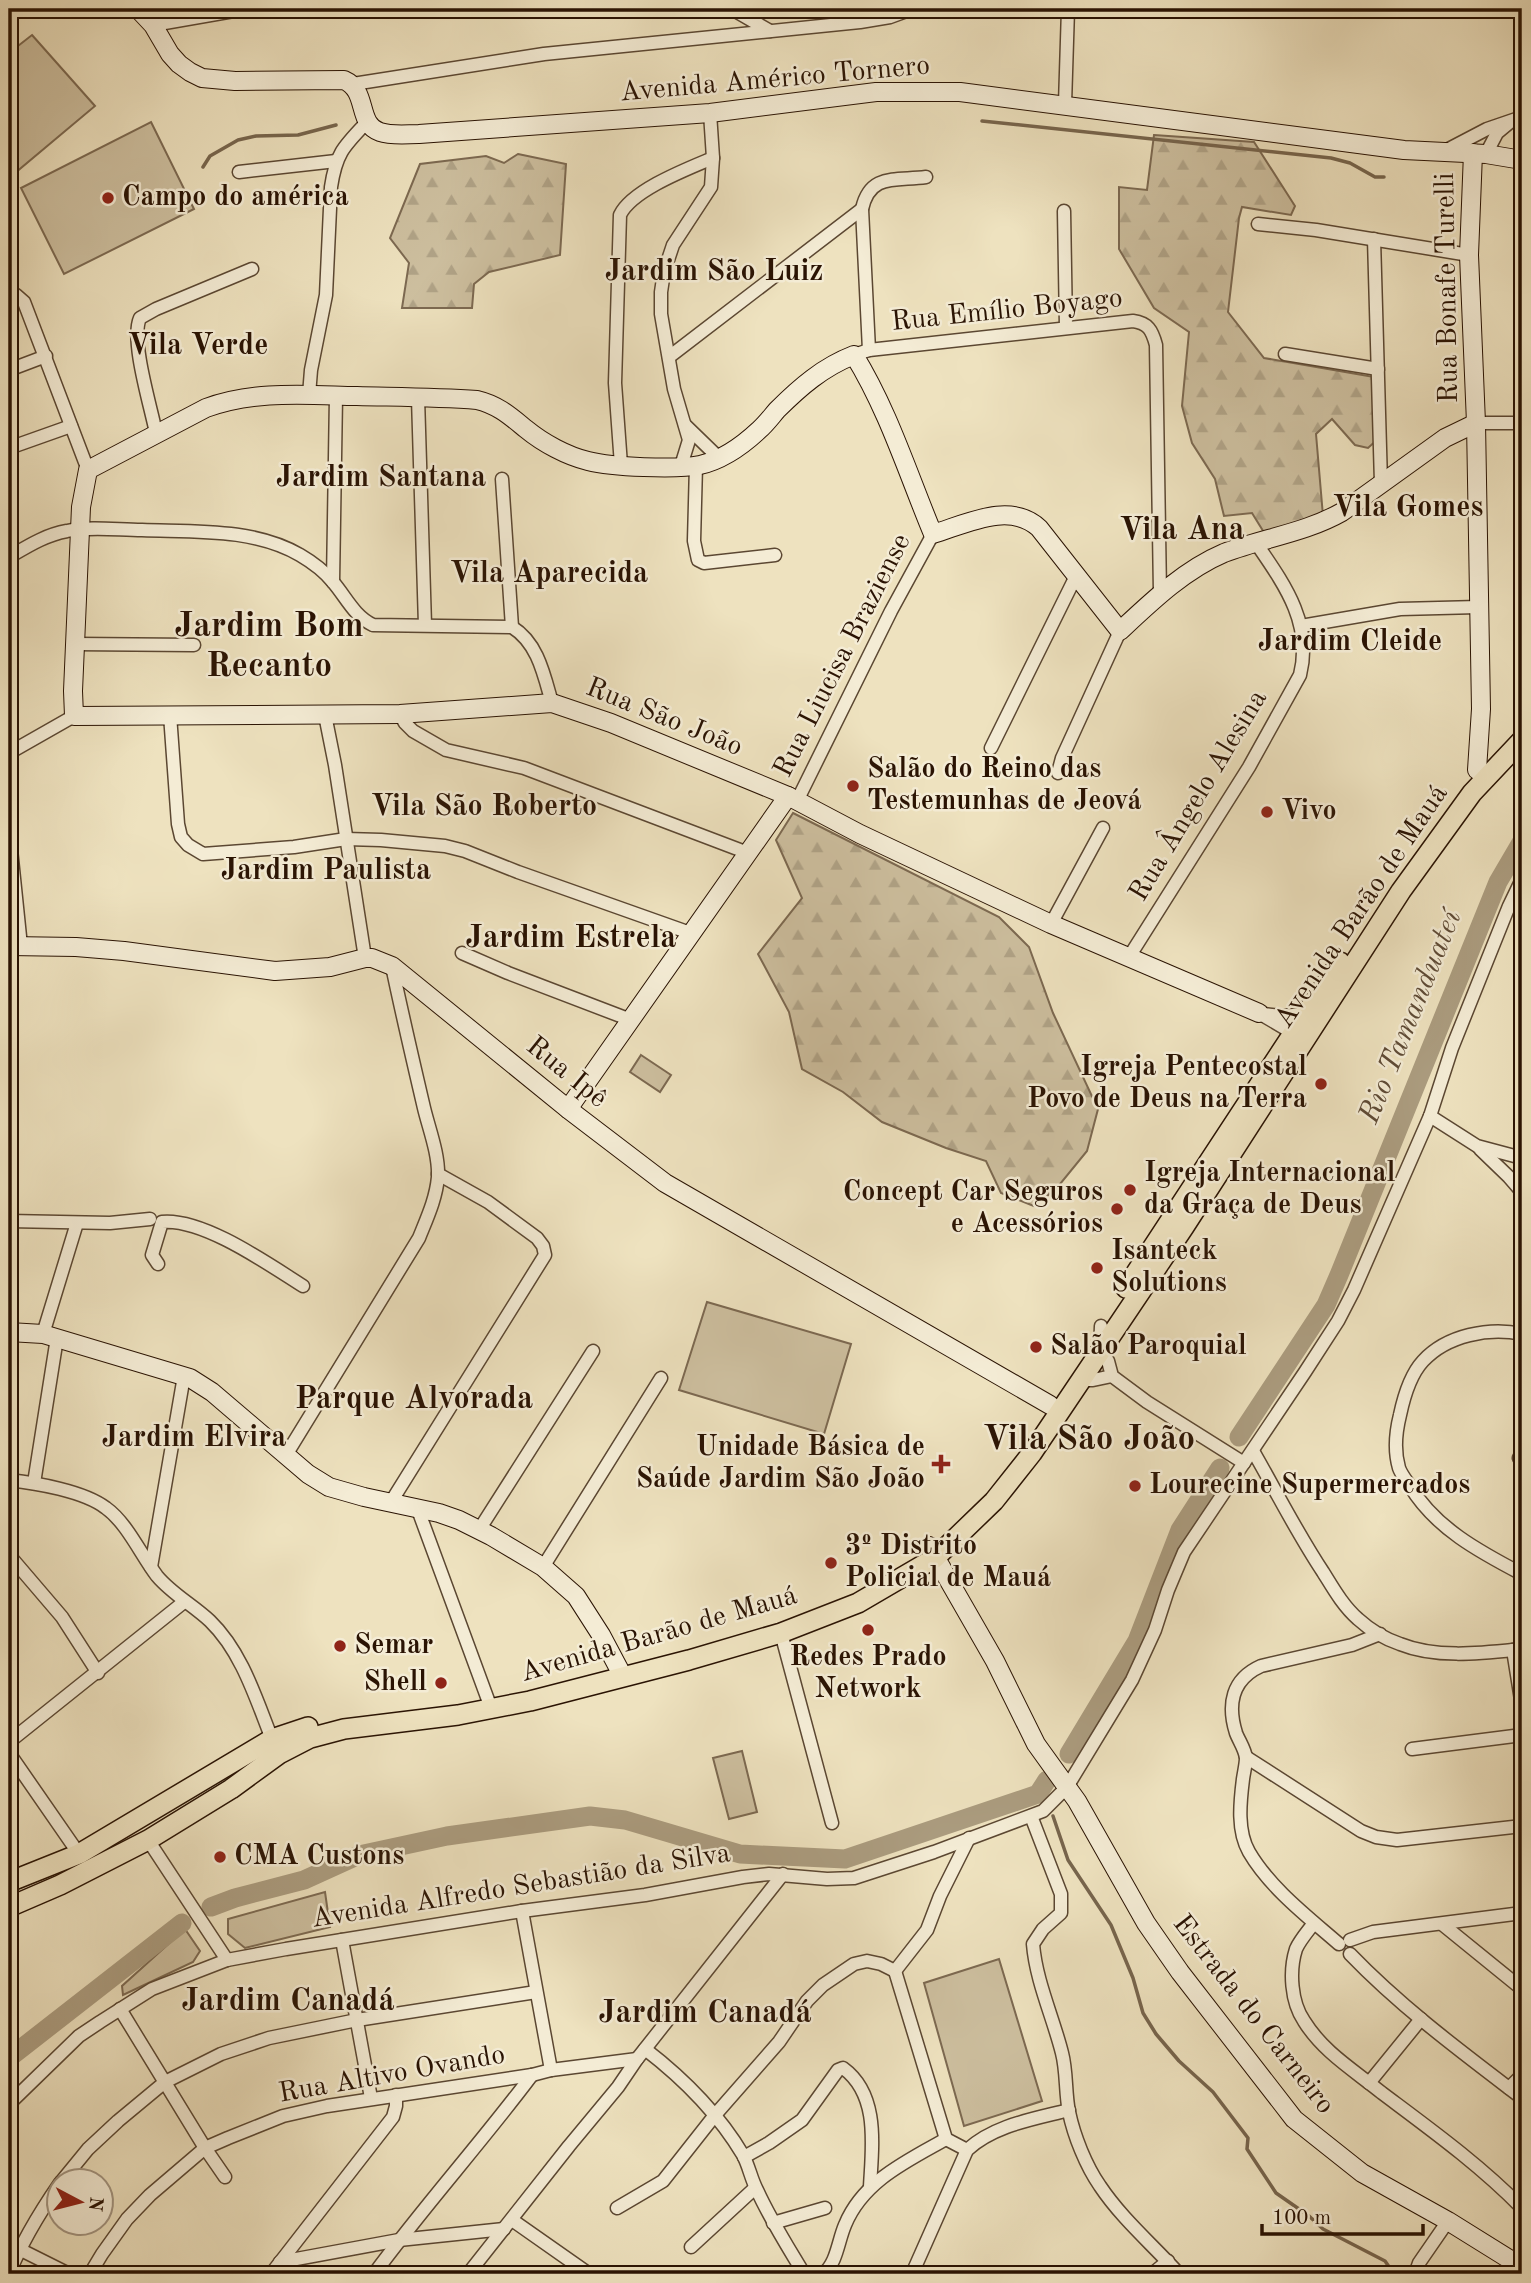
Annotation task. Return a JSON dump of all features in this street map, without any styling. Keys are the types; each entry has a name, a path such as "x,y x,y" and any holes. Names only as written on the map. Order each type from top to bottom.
{"main road":[{"name":"Avenida Barão de Mauá","path":"621,1673 781,1633 858,1604 932,1552 994,1501 1082,1380 1299,1036 1305,1014 1421,841 1477,770 1522,723"},
{"name":"Avenida Barão de Mauá","path":"9,1907 60,1885 148,1840 231,1789 279,1754 310,1738 344,1729 567,1693 671,1655 827,1605 932,1552 1001,1475 1299,1036 1438,838 1472,793 1522,740"},
{"path":"1031,1453 1050,1405"},
{"name":"Avenida Barão de Mauá","path":"9,1882 79,1854 272,1739 333,1721 489,1704"},
{"path":"218,1771 229,1778 231,1789"}],"street":[{"path":"138,9 153,25 179,64 202,78 235,81 344,80 353,84 544,54 869,21 912,9"},
{"path":"153,25 245,9"},
{"path":"732,9 771,31"},
{"path":"1065,104 1068,9"},
{"path":"309,395 311,370 327,295 331,187 336,161 341,150 367,122 353,84"},
{"name":"Avenida Américo Tornero","path":"367,122 379,132 419,134 710,113 855,94 960,92 1404,150 1479,154 1522,160"},
{"path":"710,113 713,158 711,187 677,238 664,272 661,314 674,389 689,440 694,541 698,560 704,564 775,555"},
{"path":"1442,152 1487,129 1517,119"},
{"path":"1479,154 1497,133 1517,119"},
{"name":"Rua Bonafe Turelli","path":"1477,770 1481,709 1476,423 1469,255 1479,154"},
{"path":"621,465 615,383 620,215 628,202 654,186 713,158"},
{"path":"239,172 336,161"},
{"path":"926,177 882,182 872,186 864,198 862,352 933,534 995,516 1018,516 1031,521 1120,631"},
{"path":"669,357 862,209"},
{"path":"1064,211 1066,327"},
{"path":"1258,224 1469,255"},
{"path":"1374,239 1381,483"},
{"path":"156,433 137,344 140,318 252,269"},
{"path":"9,294 16,295 24,302 88,470 83,494 81,529 74,716"},
{"name":"Rua Emílio Boyago","path":"862,352 1066,327 1133,321 1145,324 1153,334 1157,380 1160,593"},
{"path":"88,470 156,433 226,400 248,396 309,395 487,403 502,409 552,446 587,461 621,465 689,466 719,458 737,448 760,430 776,411 824,369 862,352"},
{"path":"1285,354 1378,369"},
{"path":"9,370 46,356"},
{"path":"333,582 336,396"},
{"path":"418,398 425,625"},
{"path":"1058,773 1120,631 1160,593 1222,554 1328,520 1445,438 1476,423 1522,423"},
{"path":"685,424 719,458"},
{"path":"9,448 71,426"},
{"path":"502,479 512,627"},
{"path":"9,557 48,536 81,529 198,532 250,537 299,555 333,582 356,612 373,625 512,627 522,632 539,659 552,703"},
{"name":"Rua Liucisa Braziense","path":"793,799 933,534"},
{"name":"Rua Ângelo Alesina","path":"1129,957 1249,767 1300,675 1304,659 1301,626 1281,580 1256,543"},
{"path":"991,748 1076,576"},
{"path":"1301,626 1401,609 1478,607"},
{"path":"75,644 194,645"},
{"name":"Rua São João","path":"9,752 74,716 400,715 552,703 611,723 793,799 1051,924 1259,1013 1299,1036"},
{"path":"170,715 178,824 181,836 195,851 214,854 346,839 420,843 465,851 693,934"},
{"path":"9,830 15,946 124,951 275,971 330,967 365,958 325,715"},
{"path":"400,715 413,731 446,750 524,768 748,853"},
{"path":"568,1109 748,853 793,799"},
{"path":"1051,924 1103,828"},
{"name":"Avenida Alfredo Sebastião da Silva","path":"9,2104 19,2091 79,2036 152,1989 227,1960 522,1911 645,1895 743,1877 783,1874 827,1879 854,1878 1044,1811 1067,1787 1132,1680 1184,1552 1338,1321 1354,1290 1430,1116 1452,1048 1522,879"},
{"path":"462,953 631,1020"},
{"name":"Rua Ipê","path":"365,958 393,966 568,1109 665,1183 1050,1405"},
{"path":"286,1455 419,1238 433,1205 438,1174 393,966"},
{"name":"Rua São João","path":"1259,1013 1281,1016 1305,1014"},
{"path":"1430,1116 1477,1146 1522,1192"},
{"path":"1477,1146 1522,1158"},
{"path":"391,1502 545,1255 537,1238 488,1202 438,1174"},
{"path":"9,1222 77,1223 150,1219"},
{"path":"158,1264 152,1255 162,1222 172,1221 232,1243 303,1286"},
{"path":"34,1483 50,1336 77,1223"},
{"path":"1101,1326 1100,1350 1108,1361 1112,1376 1147,1402 1244,1463"},
{"path":"1522,1334 1487,1331 1457,1339 1423,1361 1404,1397 1397,1425 1396,1448 1399,1469 1417,1497 1449,1530 1522,1574"},
{"path":"9,1332 50,1336 199,1382 308,1474 329,1487 417,1507 459,1520 479,1530 543,1567 576,1596 621,1673"},
{"path":"479,1530 593,1351"},
{"path":"151,1567 184,1376"},
{"path":"1082,1380 1112,1376"},
{"path":"543,1567 661,1378"},
{"path":"1253,1451 1298,1533 1336,1593 1359,1620 1400,1644 1435,1652 1518,1650 1522,1706"},
{"path":"9,1480 34,1483 88,1498 105,1507 119,1520 151,1567 184,1602 209,1620 235,1654 272,1739"},
{"path":"417,1507 489,1704"},
{"name":"Estrada do Carneiro","path":"932,1552 995,1661 1036,1744 1077,1801 1146,1923 1180,1972 1294,2119 1362,2174 1448,2221 1522,2267"},
{"path":"9,1555 62,1617 97,1673"},
{"path":"9,1742 184,1602"},
{"path":"781,1633 832,1824"},
{"path":"1380,1634 1352,1646 1261,1666 1249,1671 1241,1679 1233,1699 1233,1713 1235,1731 1246,1757 1241,1826 1244,1841 1260,1868 1314,1923 1346,1946 1380,1984 1421,2020 1522,2098"},
{"path":"1412,1749 1522,1735"},
{"path":"9,1753 79,1854"},
{"path":"1246,1757 1361,1831 1376,1837 1397,1840 1522,1826"},
{"path":"1031,1816 1061,1895 1061,1913 1043,1928 1033,1944 1038,1971 1063,2054 1069,2110 1081,2146 1099,2185 1150,2245 1179,2274"},
{"path":"894,1972 927,1930 940,1896 970,1838"},
{"path":"148,1840 227,1960"},
{"path":"468,2274 618,2087 783,1874"},
{"path":"522,1911 551,2070"},
{"path":"1346,1946 1373,1932 1522,1913"},
{"path":"1314,1923 1297,1946 1293,1962 1292,1981 1303,2020 1343,2064 1448,2143 1506,2191 1522,2208"},
{"path":"1442,1924 1522,1989"},
{"path":"342,1940 371,2098"},
{"path":"617,2208 663,2181 715,2115 779,2042 807,2001 823,1985 854,1964 867,1961 881,1964 894,1972 946,2139 967,2150"},
{"path":"73,2168 108,2131 165,2082 221,2054 269,2038 357,2020 536,1992"},
{"path":"120,2009 225,2177"},
{"path":"1369,2082 1421,2020"},
{"path":"641,2054 679,2076 715,2115 744,2157 755,2188 804,2274"},
{"name":"Rua Altivo Ovando","path":"90,2274 127,2219 150,2195 205,2148 283,2116 371,2098 532,2075 641,2054"},
{"path":"744,2157 802,2120 838,2070 843,2068 862,2092 870,2112 870,2187"},
{"path":"373,2274 532,2075"},
{"path":"1509,2088 1522,2075"},
{"path":"271,2274 393,2117 396,2095"},
{"path":"912,2274 967,2150 977,2141 1018,2123 1069,2110"},
{"path":"823,2274 833,2261 845,2223 870,2187 946,2139"},
{"path":"691,2247 755,2188"},
{"path":"9,2274 14,2246 46,2203"},
{"path":"773,2222 825,2208"},
{"path":"1415,2274 1419,2263 1448,2221"},
{"path":"280,2262 399,2239 508,2225 589,2274"},
{"path":"14,2246 69,2274"},
{"path":"1152,2274 1168,2261"}],"green space":[{"path":"32,35 95,106 9,178 9,53"},
{"name":"Campo do américa","path":"151,122 194,209 64,274 21,188"},
{"path":"1154,135 1254,142 1295,206 1291,215 1242,207 1228,312 1264,358 1374,377 1379,438 1368,448 1355,445 1332,419 1316,434 1323,516 1265,534 1252,513 1224,516 1215,479 1192,443 1182,406 1189,332 1154,308 1119,249 1119,187 1147,190"},
{"path":"518,154 566,164 560,255 489,272 474,284 472,308 402,308 409,263 390,238 420,164 486,156 504,163"},
{"path":"793,813 999,917 1029,947 1053,1013 1098,1109 1087,1151 1056,1189 1034,1206 1001,1193 986,1161 882,1122 843,1092 802,1069 789,1012 758,954 802,898 776,840"},
{"path":"641,1055 671,1075 660,1092 630,1072"},
{"path":"707,1302 851,1344 824,1434 679,1390"},
{"path":"742,1751 757,1812 729,1819 713,1758"},
{"path":"325,1892 330,1927 245,1948 228,1934 228,1919"},
{"path":"185,1929 200,1951 193,1962 123,1995 122,1986"},
{"path":"999,1959 1042,2101 964,2126 924,1983"}],"waterway":[{"path":"982,121 1331,158 1350,163 1375,177 1384,177"},
{"path":"203,167 210,156 238,140 256,136 298,135 336,125"},
{"name":"Rio Tamanduateí","path":"1239,1437 1326,1305 1498,882 1522,841"},
{"name":"Rio Tamanduateí","path":"1069,1754 1137,1641 1180,1530 1220,1468"},
{"name":"Rio Tamanduateí","path":"211,1907 304,1880 359,1855 447,1836 590,1816 625,1820 740,1854 845,1859 1038,1794 1047,1780"},
{"path":"1053,1816 1068,1860 1111,1925 1133,1978 1143,2013 1156,2034 1179,2061 1213,2092 1248,2138 1247,2149 1276,2193 1323,2229 1385,2261 1394,2274"},
{"name":"Rio Tamanduateí","path":"9,2058 182,1923"}],"place":[{"name":"Campo do américa","path":"108,198"},
{"name":"Salão do Reino das Testemunhas de Jeová","path":"853,786"},
{"name":"Vivo","path":"1267,812"},
{"name":"Igreja Pentecostal Povo de Deus na Terra","path":"1321,1084"},
{"name":"Igreja Internacional da Graça de Deus","path":"1130,1190"},
{"name":"Concept Car Seguros e Acessórios","path":"1117,1209"},
{"name":"Isanteck Solutions","path":"1097,1268"},
{"name":"Salão Paroquial","path":"1036,1347"},
{"name":"Unidade Básica de Saúde Jardim São João","path":"941,1464"},
{"name":"Lourecine Supermercados","path":"1135,1486"},
{"name":"3º Distrito Policial de Mauá","path":"831,1563"},
{"name":"Redes Prado Network","path":"868,1630"},
{"name":"Semar","path":"340,1646"},
{"name":"Shell","path":"441,1683"},
{"name":"CMA Custons","path":"220,1857"}],"district":[{"name":"Jardim São Luiz","path":"714,272"},
{"name":"Vila Verde","path":"198,346"},
{"name":"Jardim Santana","path":"381,478"},
{"name":"Vila Gomes","path":"1408,508"},
{"name":"Vila Ana","path":"1182,531"},
{"name":"Vila Aparecida","path":"549,574"},
{"name":"Jardim Cleide","path":"1350,642"},
{"name":"Jardim Bom Recanto","path":"269,646"},
{"name":"Vila São Roberto","path":"484,807"},
{"name":"Jardim Paulista","path":"326,871"},
{"name":"Jardim Estrela","path":"571,939"},
{"name":"Parque Alvorada","path":"414,1400"},
{"name":"Jardim Elvira","path":"194,1438"},
{"name":"Vila São João","path":"1089,1439"},
{"name":"Jardim Canadá","path":"288,2002"},
{"name":"Jardim Canadá","path":"705,2014"}]}
